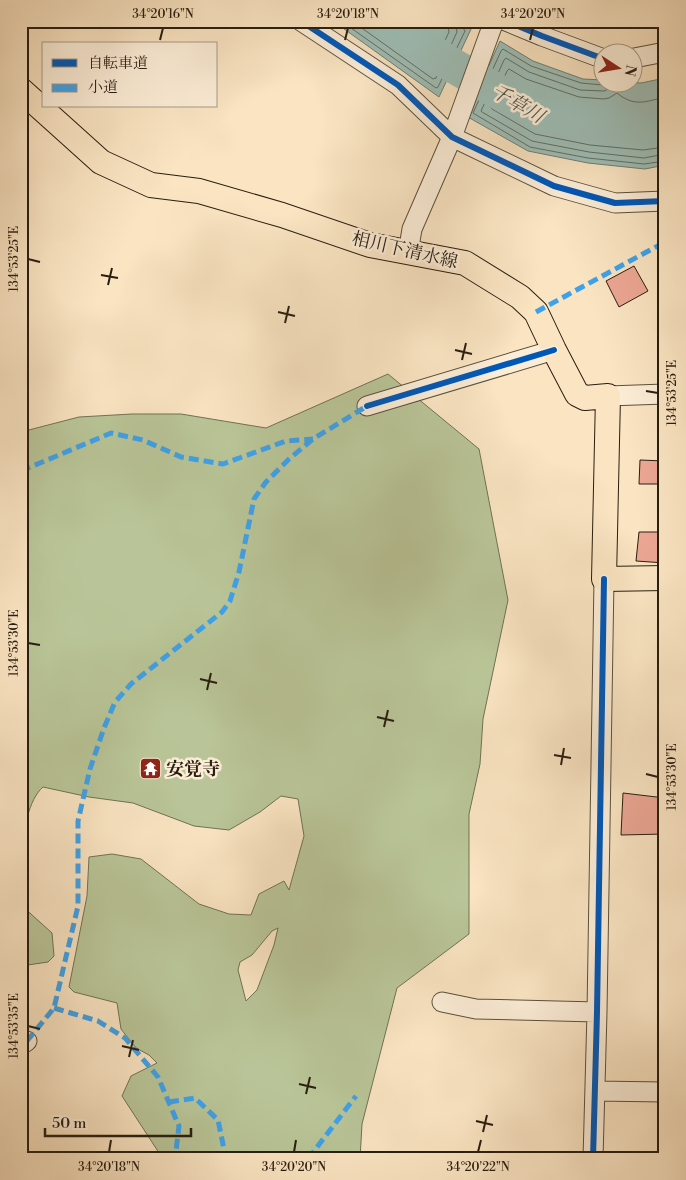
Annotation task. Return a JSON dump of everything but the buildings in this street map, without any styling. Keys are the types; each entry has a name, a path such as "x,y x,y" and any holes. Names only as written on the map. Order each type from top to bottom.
{"main road":[{"name":"相川下清水線","path":"21,90 101,162 151,185 199,191 282,215 370,245 465,264 520,297 536,312 577,394 585,398 608,396"},
{"path":"608,396 604,579 665,578"}],"street":[{"path":"301,21 398,85 452,137 554,186 615,203 665,201"},
{"path":"408,253 412,229 452,137 494,21"},
{"path":"506,21 594,54"},
{"path":"644,56 665,52"},
{"path":"367,406 554,350"},
{"path":"608,396 665,394"},
{"path":"593,1159 604,579"},
{"path":"442,1002 476,1009 597,1012"},
{"path":"595,1090 665,1092"}],"green space":[{"path":"388,374 479,449 508,600 483,719 480,764 469,814 469,934 397,988 362,1124 360,1159 163,1159 122,1096 131,1076 157,1063 149,1055 136,1048 121,1029 117,1003 74,992 69,987 87,896 89,857 112,854 141,859 199,904 229,914 251,915 259,894 284,881 289,890 304,836 298,799 281,796 260,812 229,830 194,826 133,803 89,797 43,787 30,808 21,850 21,432 79,417 132,414 181,414 266,428","holes":["278,928 274,945 257,990 246,1001 238,970 240,962 252,955 272,931"]},
{"path":"21,905 52,933 54,956 48,962 21,966"}],"water":[{"path":"333,21 463,21 472,27 439,97"},
{"path":"500,41 533,61 583,79 594,80 594,92 644,92 644,82 665,78 665,165 645,169 588,163 528,151 466,116"}],"waterway":[{"name":"千草川","path":"387,21 447,62 507,97"}],"marked path":[{"path":"536,312 665,242"},
{"path":"27,1041 54,1008 78,906 78,821 90,769 115,702 131,684 222,612 230,601 239,572 254,499 266,482 313,439 367,406"},
{"path":"21,471 111,433 143,440 181,457 223,464 286,441 313,439"},
{"path":"54,1008 98,1021 125,1038 158,1077 179,1126 175,1159"},
{"path":"308,1159 356,1096"},
{"path":"169,1102 195,1098 218,1120 226,1159"}],"cycle path":[{"path":"301,21 398,85 452,137 554,186 615,203 665,201"},
{"path":"506,21 594,55"},
{"path":"367,406 554,350"},
{"path":"593,1159 604,579"}],"place":[{"name":"安覚寺","path":"150,769"}]}
